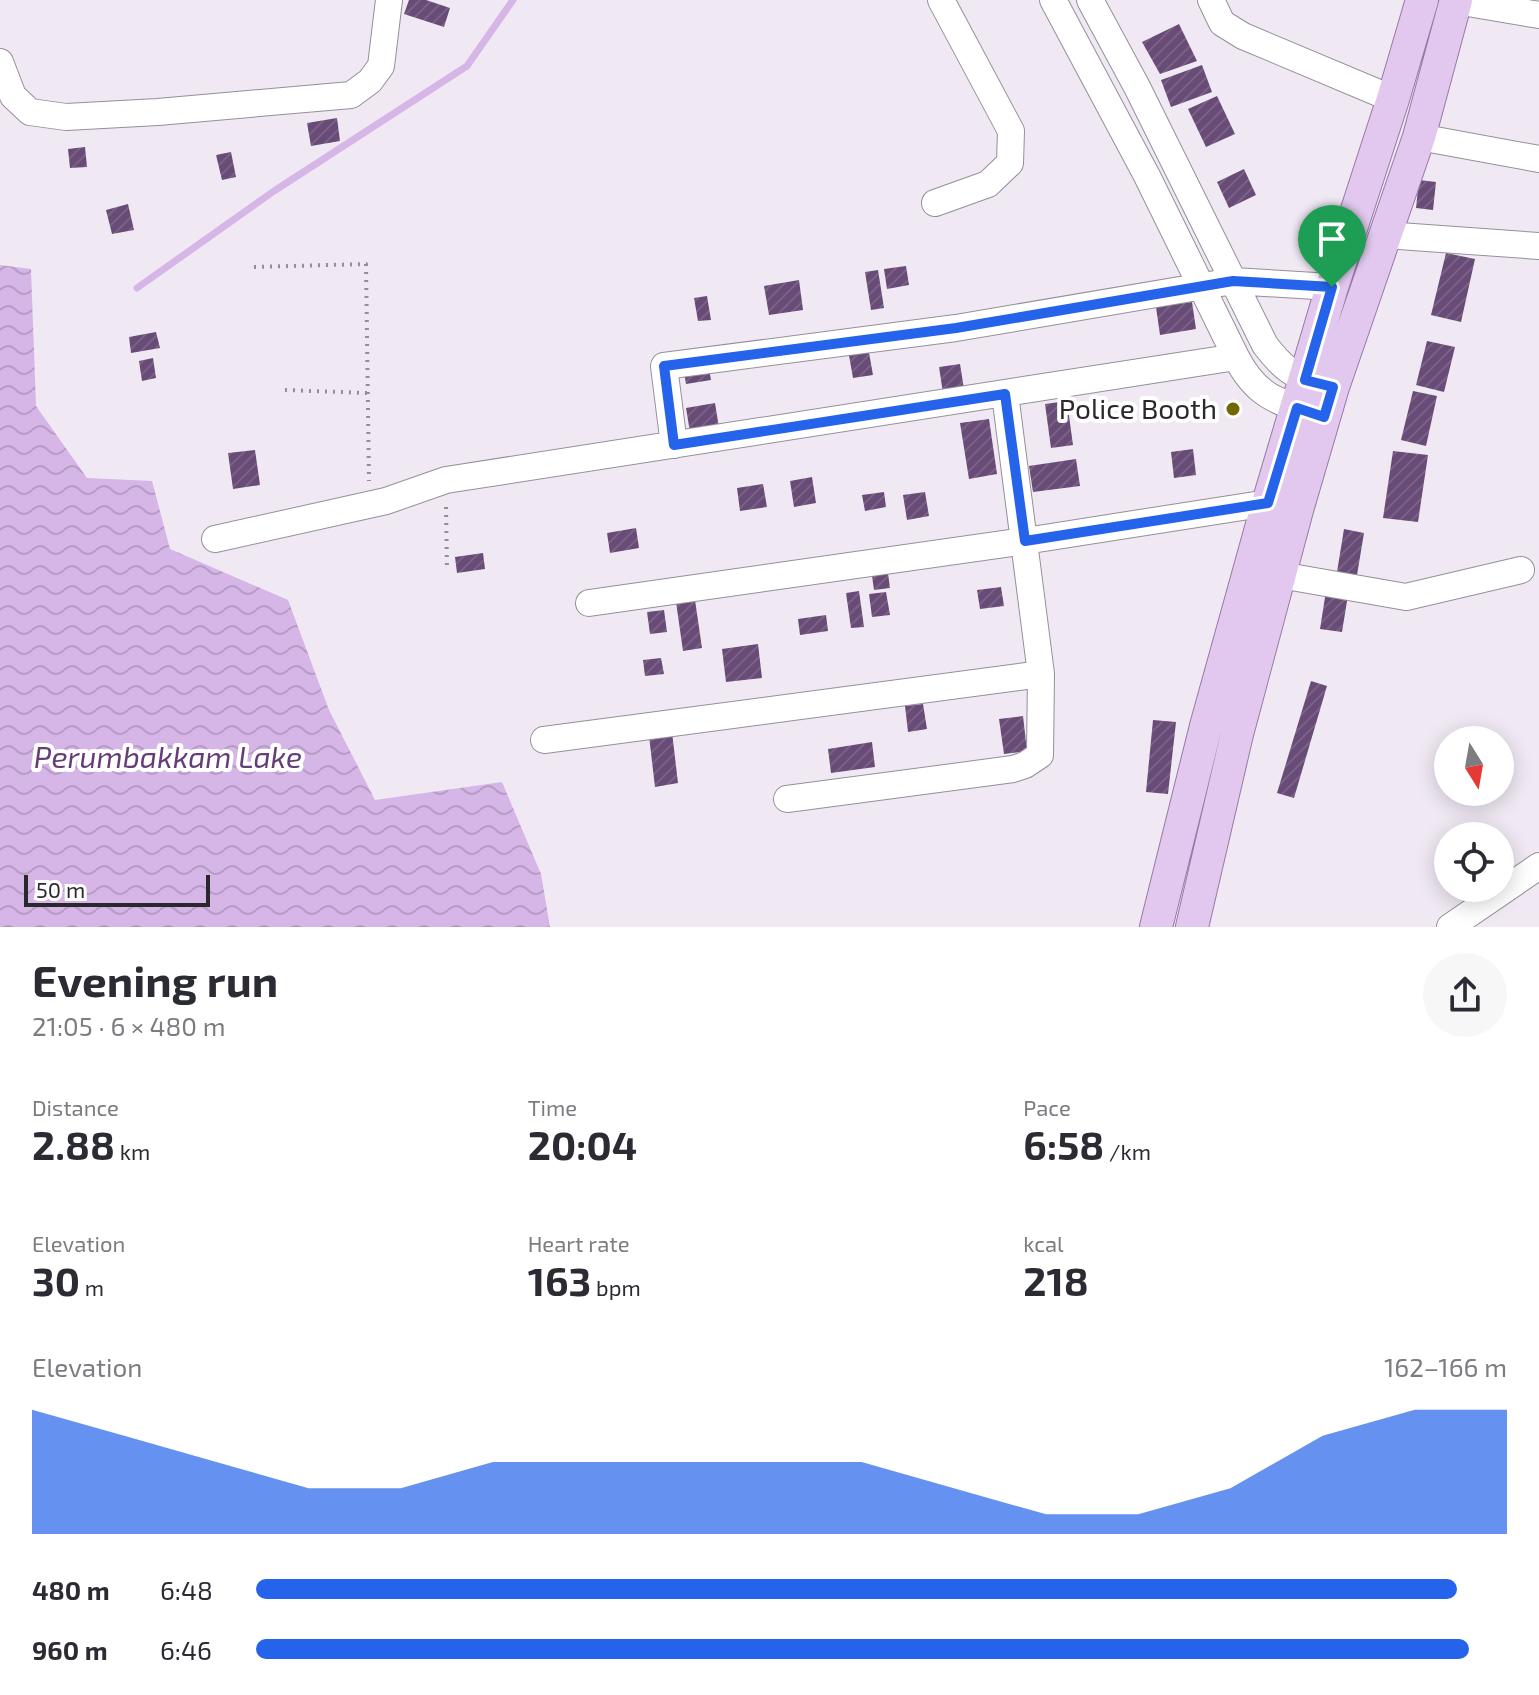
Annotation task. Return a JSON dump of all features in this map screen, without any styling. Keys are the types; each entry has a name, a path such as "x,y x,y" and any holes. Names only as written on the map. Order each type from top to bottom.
{"main road":[{"path":"1192,927 1237,734 1280,575 1315,398 1332,287 1422,0"},
{"path":"1156,927 1206,726 1268,503 1385,235 1419,137 1456,1"}],"street":[{"path":"0,66 13,96 30,112 66,117 351,95 370,81 381,66 389,0"},
{"path":"935,203 988,184 1010,163 1011,131 941,0"},
{"path":"1053,0 1147,176 1252,384 1269,396 1315,398"},
{"path":"1090,0 1137,87 1265,345 1280,365 1315,398"},
{"path":"1211,0 1222,23 1243,36 1393,99"},
{"path":"1456,1 1539,15"},
{"path":"1419,137 1539,159"},
{"path":"1385,235 1539,246"},
{"path":"674,445 664,366 956,328 1233,281 1332,287"},
{"path":"215,539 386,501 446,480 1236,357"},
{"path":"787,799 1013,769 1040,755 1041,674 1005,394"},
{"path":"589,603 1268,503"},
{"path":"1280,575 1406,597 1521,570"},
{"path":"544,740 1041,674"},
{"path":"1450,927 1539,866"}],"path":[{"path":"254,267 366,264 368,480 386,501"},
{"path":"285,390 367,393"},
{"path":"446,480 447,570"}],"water":[{"name":"Perumbakkam Lake","path":"0,265 31,269 36,406 87,478 152,481 170,549 288,600 329,710 375,800 502,782 541,874 550,927 0,927"}],"building":[{"path":"409,0 426,0 450,8 444,27 404,14"},
{"path":"1179,24 1197,61 1160,74 1142,42"},
{"path":"1202,65 1212,92 1171,107 1161,80"},
{"path":"1217,96 1235,134 1206,147 1188,109"},
{"path":"337,118 340,141 311,146 307,123"},
{"path":"85,147 87,167 70,168 68,149"},
{"path":"231,152 236,177 222,180 216,155"},
{"path":"1244,169 1256,195 1229,208 1217,182"},
{"path":"1419,180 1436,182 1433,210 1416,208"},
{"path":"128,204 134,230 112,234 106,210"},
{"path":"1446,253 1475,259 1461,322 1431,315"},
{"path":"906,266 909,285 887,289 884,269"},
{"path":"878,270 884,308 871,310 865,272"},
{"path":"799,280 803,310 769,315 764,286"},
{"path":"707,296 711,320 698,321 694,298"},
{"path":"1192,302 1196,329 1160,335 1156,307"},
{"path":"156,332 160,348 131,353 129,337"},
{"path":"1427,341 1455,347 1444,392 1416,385"},
{"path":"868,347 873,375 853,378 848,350"},
{"path":"153,358 156,378 142,381 139,361"},
{"path":"708,363 711,380 686,384 683,367"},
{"path":"960,364 964,389 943,393 939,367"},
{"path":"1413,391 1437,396 1426,446 1401,440"},
{"path":"1067,401 1073,445 1051,448 1045,404"},
{"path":"715,403 720,434 691,438 686,408"},
{"path":"989,419 997,474 969,479 960,423"},
{"path":"1193,449 1196,475 1174,478 1171,452"},
{"path":"255,450 260,485 233,489 228,453"},
{"path":"1393,451 1428,455 1418,522 1383,518"},
{"path":"1076,459 1080,486 1033,492 1029,466"},
{"path":"812,477 816,503 794,507 790,481"},
{"path":"763,484 767,507 740,511 737,488"},
{"path":"884,492 886,507 865,511 862,495"},
{"path":"925,492 929,516 907,520 903,495"},
{"path":"636,528 639,548 610,553 607,533"},
{"path":"1344,529 1364,533 1357,575 1337,572"},
{"path":"483,553 485,569 457,573 455,557"},
{"path":"887,566 890,588 874,590 871,569"},
{"path":"1001,587 1004,606 980,609 977,590"},
{"path":"859,591 864,627 851,628 846,593"},
{"path":"1326,591 1348,595 1342,632 1320,629"},
{"path":"886,592 890,615 872,617 869,594"},
{"path":"695,600 702,648 683,651 676,602"},
{"path":"664,610 667,632 650,634 647,612"},
{"path":"826,615 828,631 800,635 798,619"},
{"path":"758,644 762,678 726,682 722,649"},
{"path":"661,658 664,674 645,676 643,660"},
{"path":"1311,681 1327,686 1294,798 1277,793"},
{"path":"923,704 927,729 908,732 905,706"},
{"path":"1023,716 1027,751 1004,754 999,719"},
{"path":"1153,720 1176,722 1168,794 1146,792"},
{"path":"672,732 678,783 655,787 649,736"},
{"path":"872,742 875,767 831,773 828,749"}],"waterway":[{"path":"137,288 274,191 467,66 513,0"}],"place":[{"name":"Police Booth","path":"1233,409"}],"route":[{"path":"1233,281 1332,287 1305,380 1333,387 1324,417 1297,408 1268,503 1025,541 1005,394 674,445 664,366 956,328 1233,281"}]}
